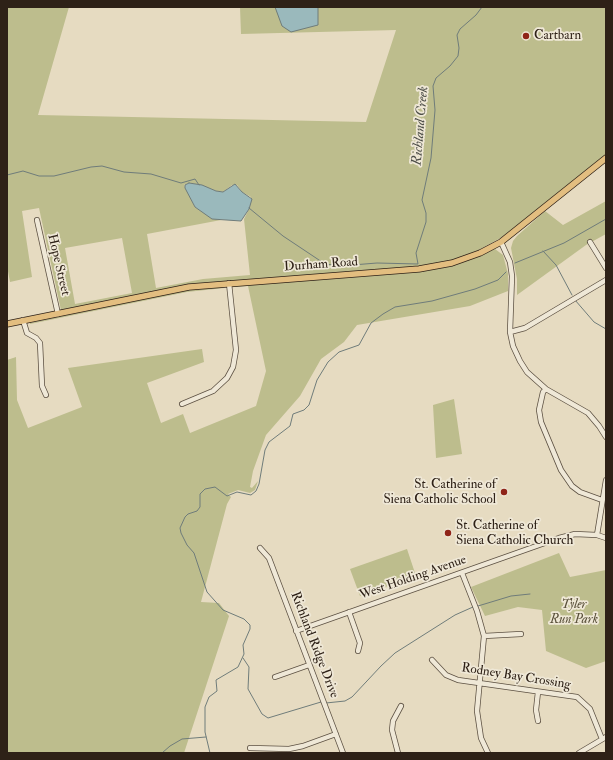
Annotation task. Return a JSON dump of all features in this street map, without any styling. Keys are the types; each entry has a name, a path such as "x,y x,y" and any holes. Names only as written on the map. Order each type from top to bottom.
{"main road":[{"name":"Durham Road","path":"7,324 187,287 431,268 467,258 501,242 606,158"}],"street":[{"name":"Hope Street","path":"37,220 58,314"},
{"path":"501,242 510,262 512,276 510,332 513,346 527,372 546,389 588,413 606,437"},
{"path":"590,242 606,268"},
{"path":"510,332 525,328 606,280"},
{"path":"182,404 213,391 224,382 233,368 236,350 229,283"},
{"path":"23,320 28,333 36,338 40,343 41,382 46,395"},
{"path":"546,389 543,392 539,410 542,422 561,470 572,486 580,492 602,500"},
{"path":"597,535 606,480"},
{"name":"West Holding Avenue","path":"296,631 559,538 575,534 597,535 606,538"},
{"name":"Richland Ridge Drive","path":"260,548 269,558 343,753"},
{"path":"462,573 477,611 484,636 480,683 477,699 478,724 481,738 488,753"},
{"path":"349,612 360,643 358,651"},
{"path":"484,636 521,634"},
{"name":"Rodney Bay Crossing","path":"432,660 446,675 453,678 577,697 590,709 604,738"},
{"path":"275,677 310,665"},
{"path":"538,692 536,710 538,720"},
{"path":"398,753 392,730 393,721 401,706"},
{"path":"250,748 267,750 303,746 336,734"},
{"path":"579,753 604,738"}],"green space":[{"path":"7,7 69,7 38,115 366,122 396,30 241,34 240,7 606,7 606,155 504,236 466,257 439,264 413,267 194,284 61,310 39,208 22,211 32,277 10,282 7,266","holes":["189,183 223,192 232,185 237,185 242,192 251,197 249,209 244,219 250,275 203,279 156,288 147,234 221,220 212,218 195,207 184,185","122,238 132,293 75,304 65,248"]},
{"path":"606,201 606,234 586,245 517,295 517,279 511,248 513,241 517,236 545,211 563,225"},
{"path":"495,249 503,255 508,274 508,291 470,306 357,325 344,342 321,359 300,396 266,435 253,471 250,487 252,488 258,481 255,490 250,493 238,490 228,494 231,497 227,504 201,602 219,603 229,616 184,753 7,753 7,360 16,357 17,400 28,428 82,407 68,368 202,349 204,362 147,383 161,423 183,414 190,433 256,406 266,371 248,286 233,287 239,284 430,270 465,261"},
{"path":"224,288 187,292 30,324 186,290"},
{"path":"454,399 462,454 436,458 433,405"},
{"path":"407,549 416,576 360,596 350,569"},
{"name":"Tyler Run Park","path":"559,553 570,577 606,570 606,661 586,668 546,651 542,610 518,607 485,616 471,587"}],"water":[{"path":"275,7 318,7 318,25 291,32 282,26"},
{"path":"189,183 202,185 216,191 223,192 235,184 242,192 252,199 249,209 241,221 212,219 195,207 185,188 185,185"}],"waterway":[{"name":"Richland Creek","path":"249,208 283,236 325,264 340,266 377,263 418,264 416,253 426,222 426,213 422,200 431,158 435,110 433,86 436,78 450,66 458,56 459,48 457,35 460,29 476,15 482,7"},
{"path":"7,175 23,171 39,176 54,176 91,167 102,166 124,172 151,174 181,183 195,179 199,185"},
{"path":"515,263 564,243 606,219"},
{"path":"543,251 556,265 572,295"},
{"name":"Richland Creek","path":"210,753 205,732 205,707 209,697 217,691 216,680 238,667 244,654 243,645 250,629 250,625 244,619 223,610 207,592 194,553 187,545 181,533 180,528 185,517 188,514 197,511 200,507 200,494 205,489 215,487 227,496 237,492 251,495 256,491 259,484 265,450 269,442 290,426 293,414 304,410 309,405 317,380 328,362 339,352 359,345 371,323 395,307 432,301 475,289 498,280 506,272"},
{"path":"575,300 594,322 606,329"},
{"path":"478,606 511,596 530,594"},
{"path":"326,703 345,701 352,697 395,653 455,615 473,607"},
{"path":"243,658 249,667 248,689 262,714 268,718 321,702"},
{"path":"162,753 182,739 206,737"}],"place":[{"name":"Cartbarn","path":"526,36"},
{"name":"St. Catherine of Siena Catholic School","path":"504,492"},
{"name":"St. Catherine of Siena Catholic Church","path":"448,533"}]}
